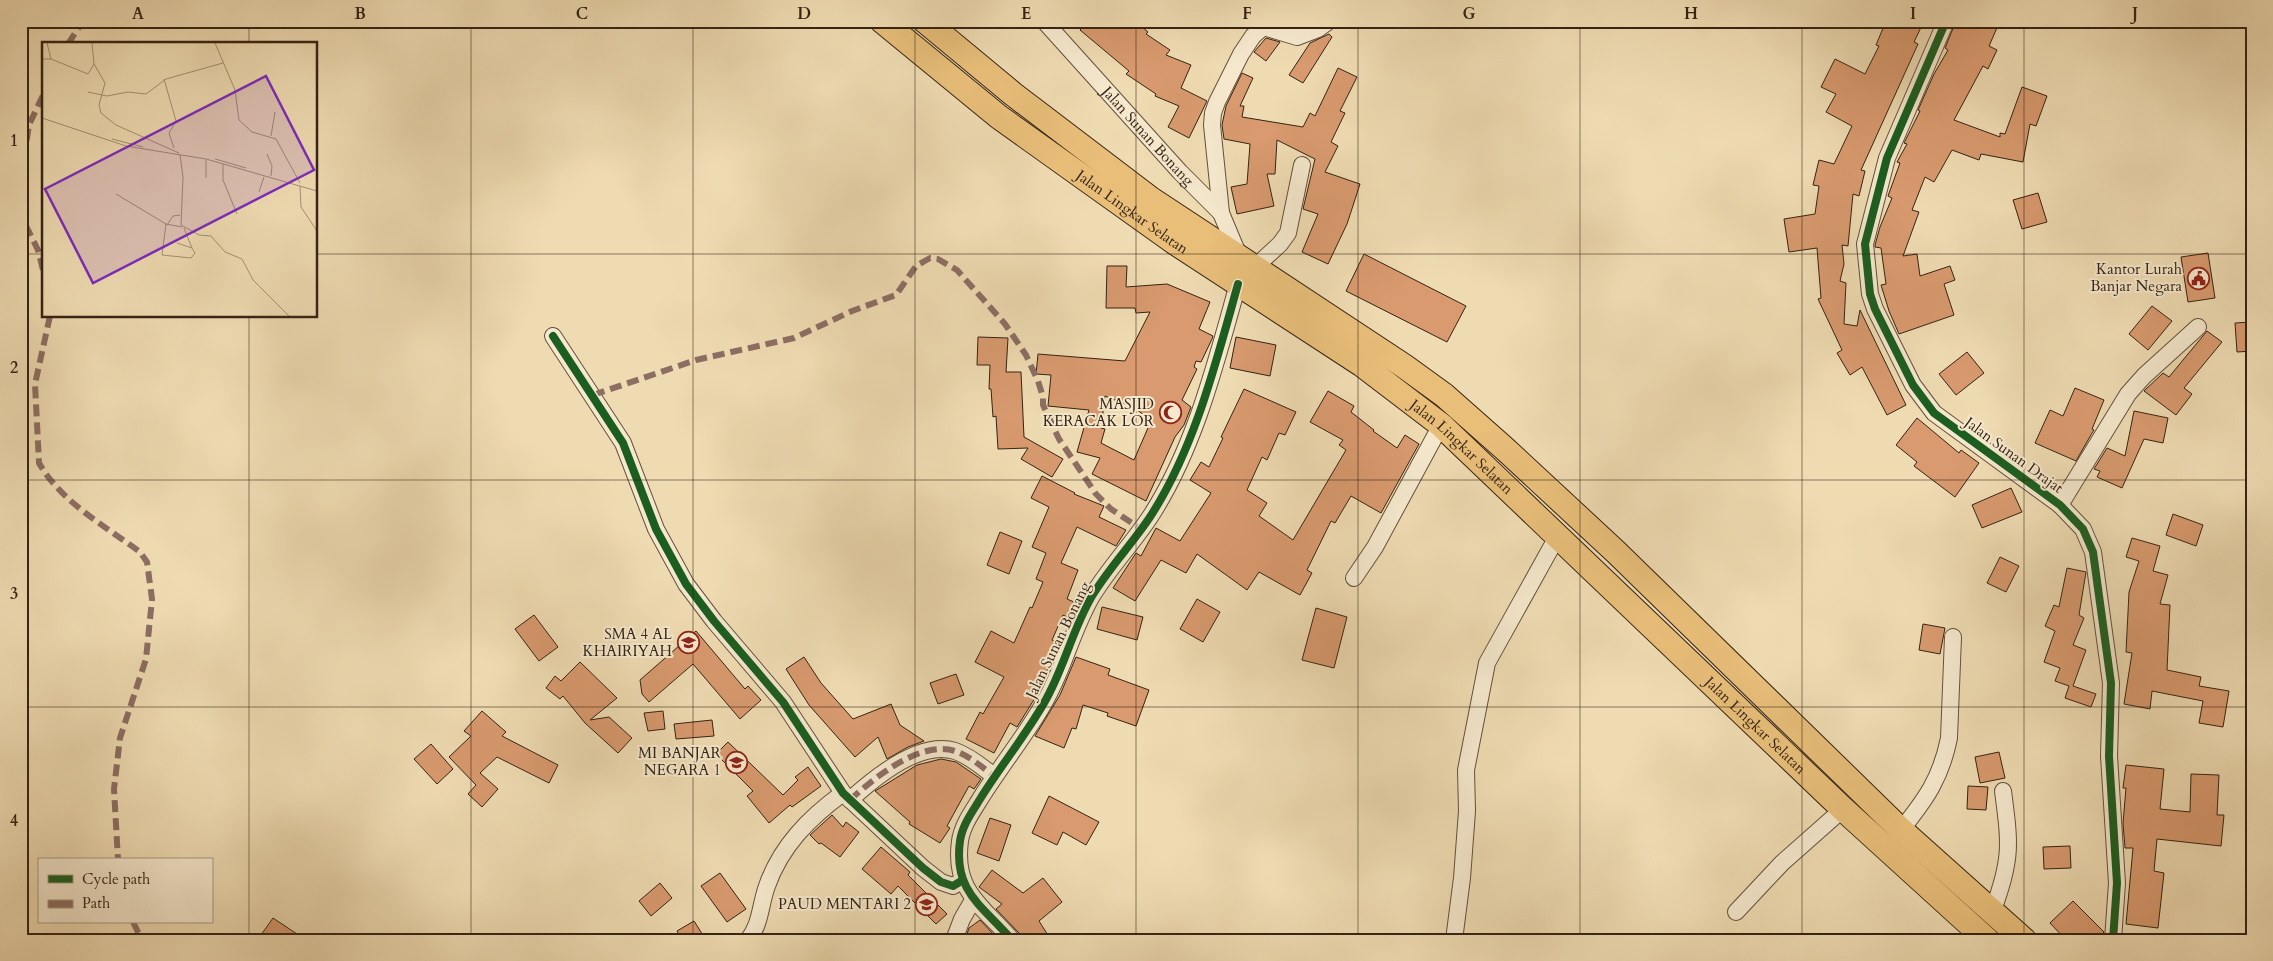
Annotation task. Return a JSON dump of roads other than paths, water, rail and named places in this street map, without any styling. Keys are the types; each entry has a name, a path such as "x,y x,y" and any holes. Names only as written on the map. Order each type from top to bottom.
{"highway":[{"name":"Jalan Lingkar Selatan","path":"882,21 999,117 1174,242 1244,270 1404,366 1444,395 1506,449 1642,578 1901,830 1993,910 2024,940"},
{"name":"Jalan Lingkar Selatan","path":"925,21 1013,94 1180,220 1441,425 1480,460 1620,598 1843,809 1987,940"},
{"path":"1620,598 1642,578"}],"street":[{"name":"Jalan Sunan Bonang","path":"1012,940 973,900 963,880 960,858 962,831 994,776 1044,703 1058,676 1092,596 1150,516 1165,491 1202,406 1244,270 1221,212 1180,172 1044,21"},
{"path":"1221,212 1212,125 1213,113 1241,54 1253,36 1262,28 1297,37 1318,29 1329,21"},
{"name":"Jalan Sunan Drajat","path":"1946,21 1885,165 1865,244 1870,294 1875,309 1913,385 1934,413 2060,504 2083,530 2093,552 2111,683 2109,756 2117,883 2113,940"},
{"path":"1244,270 1280,244 1288,234 1302,165"},
{"path":"2060,504 2128,394 2144,376 2198,328"},
{"path":"553,336 623,443 656,529 686,584 714,621 783,702 846,797 906,853 941,882 953,886 963,880"},
{"path":"1354,578 1375,547 1441,425"},
{"path":"1454,940 1462,878 1467,811 1466,770 1487,663 1557,537"},
{"path":"1901,830 1930,793 1946,754 1949,738 1953,637"},
{"path":"748,940 755,931 766,888 783,851 816,813 846,797 901,762 934,750 955,751 994,776"},
{"path":"1993,910 2005,874 2009,847 2003,791"},
{"path":"1736,912 1782,863 1843,809"},
{"path":"954,940 962,919 973,900"}],"place":[{"name":"Kantor Lurah Banjar Negara","path":"2198,278"},
{"name":"MASJID KERACAK LOR","path":"1170,413"},
{"name":"SMA 4 AL KHAIRIYAH","path":"688,643"},
{"name":"MI BANJAR NEGARA 1","path":"737,762"},
{"name":"PAUD MENTARI 2","path":"927,904"}]}
